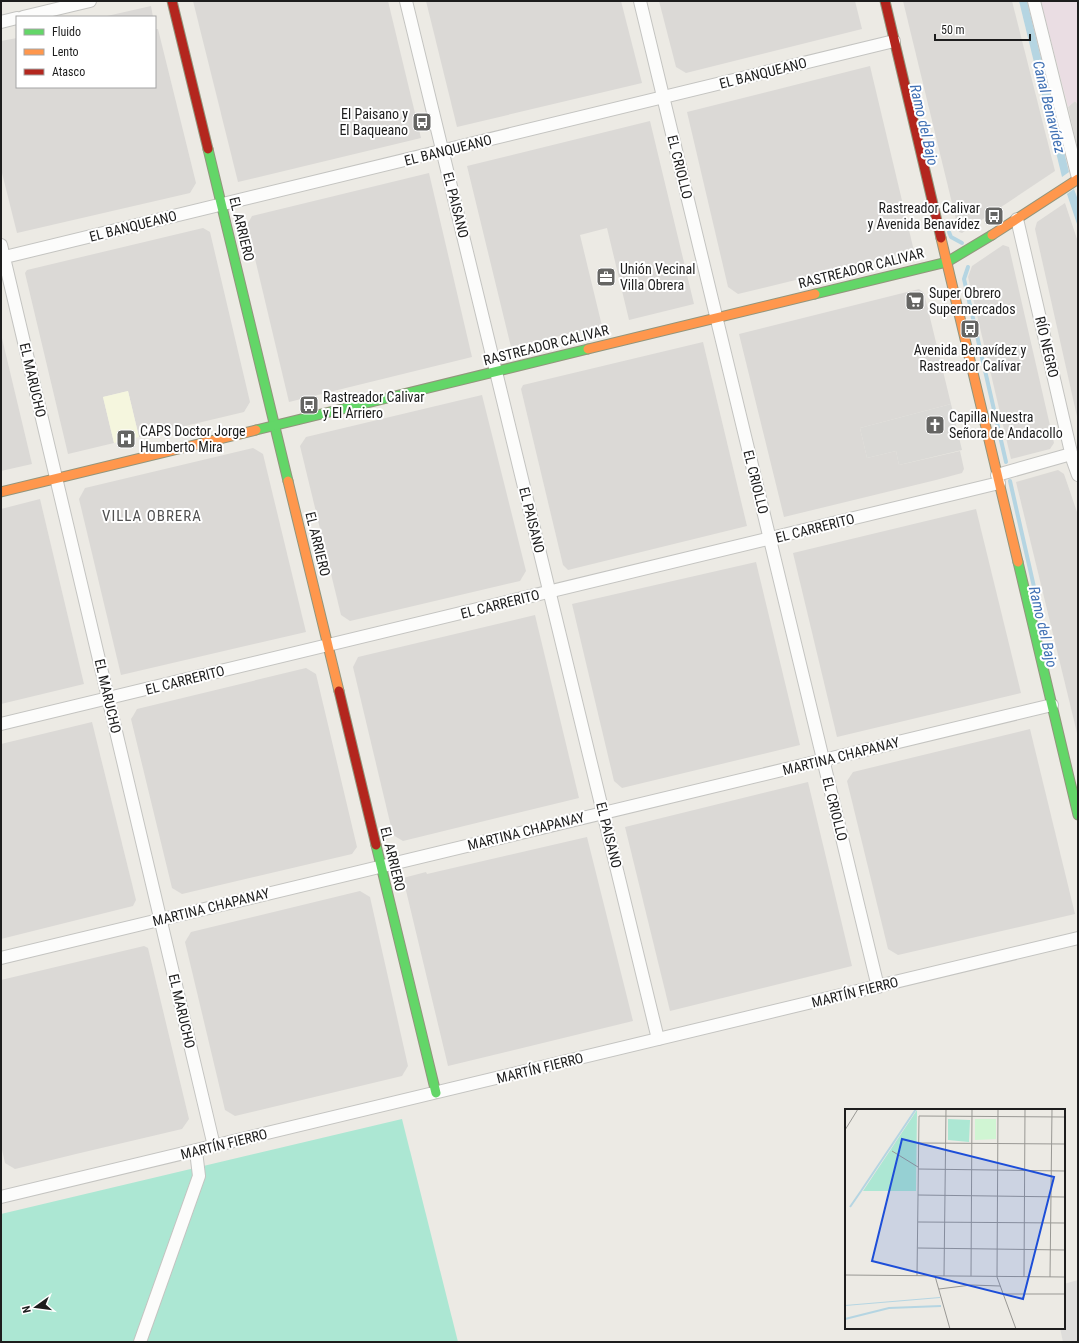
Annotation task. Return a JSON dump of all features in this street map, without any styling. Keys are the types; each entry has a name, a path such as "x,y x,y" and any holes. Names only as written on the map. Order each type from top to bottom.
{"main road":[{"name":"EL ARRIERO","path":"172,1 436,1093"},
{"path":"885,1 1052,705 1075,784 1078,815"},
{"name":"RASTREADOR CALIVAR","path":"1,492 947,262 1017,219 1073,182"}],"street":[{"path":"27,16 90,1"},
{"name":"EL PAISANO","path":"406,1 658,1039"},
{"name":"EL CRIOLLO","path":"640,1 878,986"},
{"path":"1034,1 1073,182"},
{"path":"1,22 16,18"},
{"name":"EL BANQUEANO","path":"2,253 221,204 894,41"},
{"name":"RÍO NEGRO","path":"1017,219 1071,454 1078,475"},
{"name":"EL MARUCHO","path":"2,253 214,1146"},
{"name":"EL CARRERITO","path":"1,724 770,539 998,479 1071,454"},
{"name":"MARTINA CHAPANAY","path":"1,958 1052,705"},
{"name":"MARTÍN FIERRO","path":"1,1197 1078,938"},
{"path":"140,1342 199,1176 196,1151"}],"shaded area":[{"path":"193,1 388,1 421,138 238,182"},
{"path":"426,1 621,1 642,83 457,127"},
{"path":"659,1 855,1 862,29 686,73 676,67"},
{"path":"903,1 1012,1 1055,171 962,233 959,232"},
{"path":"1041,1 1078,1 1078,105 1075,101 1068,107"},
{"path":"151,6 153,16 107,16"},
{"path":"156,29 158,29 196,183 190,193 17,233 1,169 1,41 16,38 16,88 156,88"},
{"path":"870,66 914,251 738,294 728,287 687,112"},
{"path":"1075,101 1078,105 1078,150 1068,107"},
{"path":"650,121 694,304 629,320 607,228 580,235 602,326 511,347 467,166"},
{"path":"429,173 472,357 289,402 247,225 252,216"},
{"path":"1065,203 1078,242 1078,421 1035,229 1037,222"},
{"path":"203,228 210,232 250,402 244,412 139,437 128,391 103,397 114,443 68,454 25,273 27,270"},
{"path":"1003,245 1009,247 1054,443 1050,449 1011,459 968,277 972,266"},
{"path":"919,289 924,293 951,404 860,428 867,458 896,451 899,465 960,451 964,469 962,473 784,517 739,334"},
{"path":"1,334 32,464 1,471"},
{"path":"703,342 747,526 568,570 563,565 521,389 523,385"},
{"path":"128,391 139,437 114,443 103,397"},
{"path":"482,395 526,571 520,581 350,621 341,615 300,446 306,437"},
{"path":"951,404 962,450 899,465 896,451 867,458 860,428"},
{"path":"253,448 263,454 306,632 121,675 79,499 85,488"},
{"path":"1058,470 1064,474 1078,515 1078,737 1016,482"},
{"path":"40,499 84,684 1,704 1,509"},
{"path":"976,509 1021,693 837,737 793,553"},
{"path":"756,562 800,745 622,788 614,781 572,604"},
{"path":"535,615 579,798 403,841 393,835 353,667 358,657"},
{"path":"306,668 316,674 357,847 352,854 182,894 172,888 131,719 137,709"},
{"path":"92,722 136,900 133,906 1,939 1,744"},
{"path":"1030,729 1075,914 898,955 888,949 847,781 853,772"},
{"path":"808,782 852,966 670,1011 625,827"},
{"path":"587,837 633,1021 448,1066 403,878 426,872 427,874"},
{"path":"360,891 370,897 408,1066 402,1076 235,1116 225,1110 185,942 191,932"},
{"path":"144,946 148,948 189,1119 182,1129 15,1169 5,1163 1,1145 1,980"},
{"path":"1078,1280 1078,1342 1063,1342 1060,1329 1065,1329 1065,1284"}],"green space":[{"path":"402,1119 458,1342 1,1342 1,1214"}],"water":[{"name":"Canal Benavídez","path":"1019,1 1027,1 1069,172 1062,177"},
{"path":"1074,189 1078,200 1078,227 1067,194"}],"waterway":[{"name":"Ramo del Bajo","path":"949,232 951,237 962,243"},
{"name":"Ramo del Bajo","path":"968,267 964,279 1006,462"},
{"name":"Ramo del Bajo","path":"1010,481 1039,609"}],"traffic: fast":[{"path":"208,149 288,481"},
{"path":"815,294 947,262 992,235"},
{"path":"256,430 588,349"},
{"path":"1018,562 1078,815"},
{"path":"376,845 436,1093"}],"traffic: slow":[{"path":"992,235 1078,179"},
{"path":"941,238 1018,562"},
{"path":"588,349 815,294"},
{"path":"1,492 256,430"},
{"path":"288,481 339,691"}],"traffic: jam":[{"path":"172,1 208,149"},
{"path":"885,1 941,238"},
{"path":"339,691 376,845"}],"place":[{"name":"El Paisano y El Baqueano","path":"422,122"},
{"name":"Rastreador Calivar y Avenida Benavídez","path":"994,216"},
{"name":"Unión Vecinal Villa Obrera","path":"606,277"},
{"name":"Super Obrero Supermercados","path":"915,301"},
{"name":"Avenida Benavídez y Rastreador Calívar","path":"970,329"},
{"name":"Rastreador Calivar y El Arriero","path":"309,405"},
{"name":"Capilla Nuestra Señora de Andacollo","path":"935,425"},
{"name":"CAPS Doctor Jorge Humberto Mira","path":"126,439"}],"district":[{"name":"VILLA OBRERA","path":"152,516"}]}
